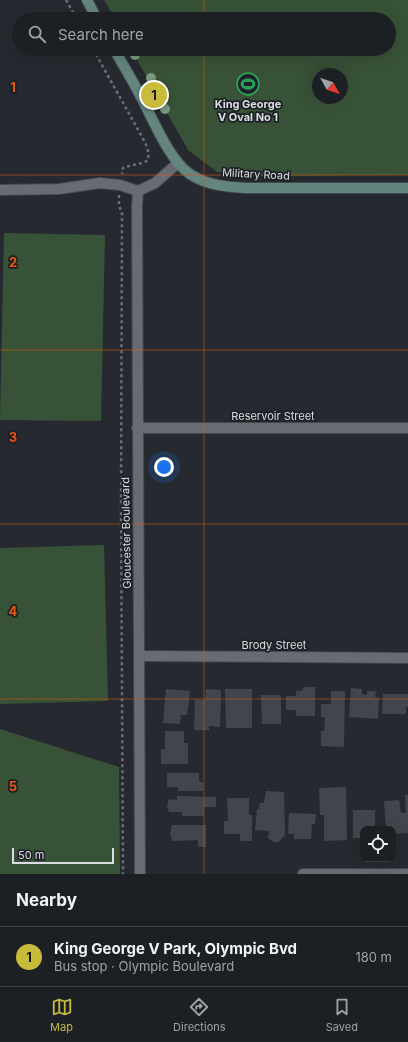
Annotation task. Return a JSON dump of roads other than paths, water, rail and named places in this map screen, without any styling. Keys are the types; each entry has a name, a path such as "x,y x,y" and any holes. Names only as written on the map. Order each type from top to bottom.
{"main road":[{"path":"87,0 94,12"},
{"path":"118,56 178,164"},
{"name":"Military Road","path":"178,164 201,180 228,187 408,188"}],"street":[{"path":"0,190 59,189 100,183 120,185 138,191 154,183 178,164"},
{"name":"Gloucester Boulevard","path":"138,191 137,428 140,656 140,874"},
{"name":"Reservoir Street","path":"137,428 408,428"},
{"name":"Brody Street","path":"140,656 408,658"},
{"path":"303,874 408,874"}],"place":[{"name":"King George V Oval No 1","path":"248,84"},
{"name":"King George V Park, Olympic Bvd","path":"154,95"}]}
